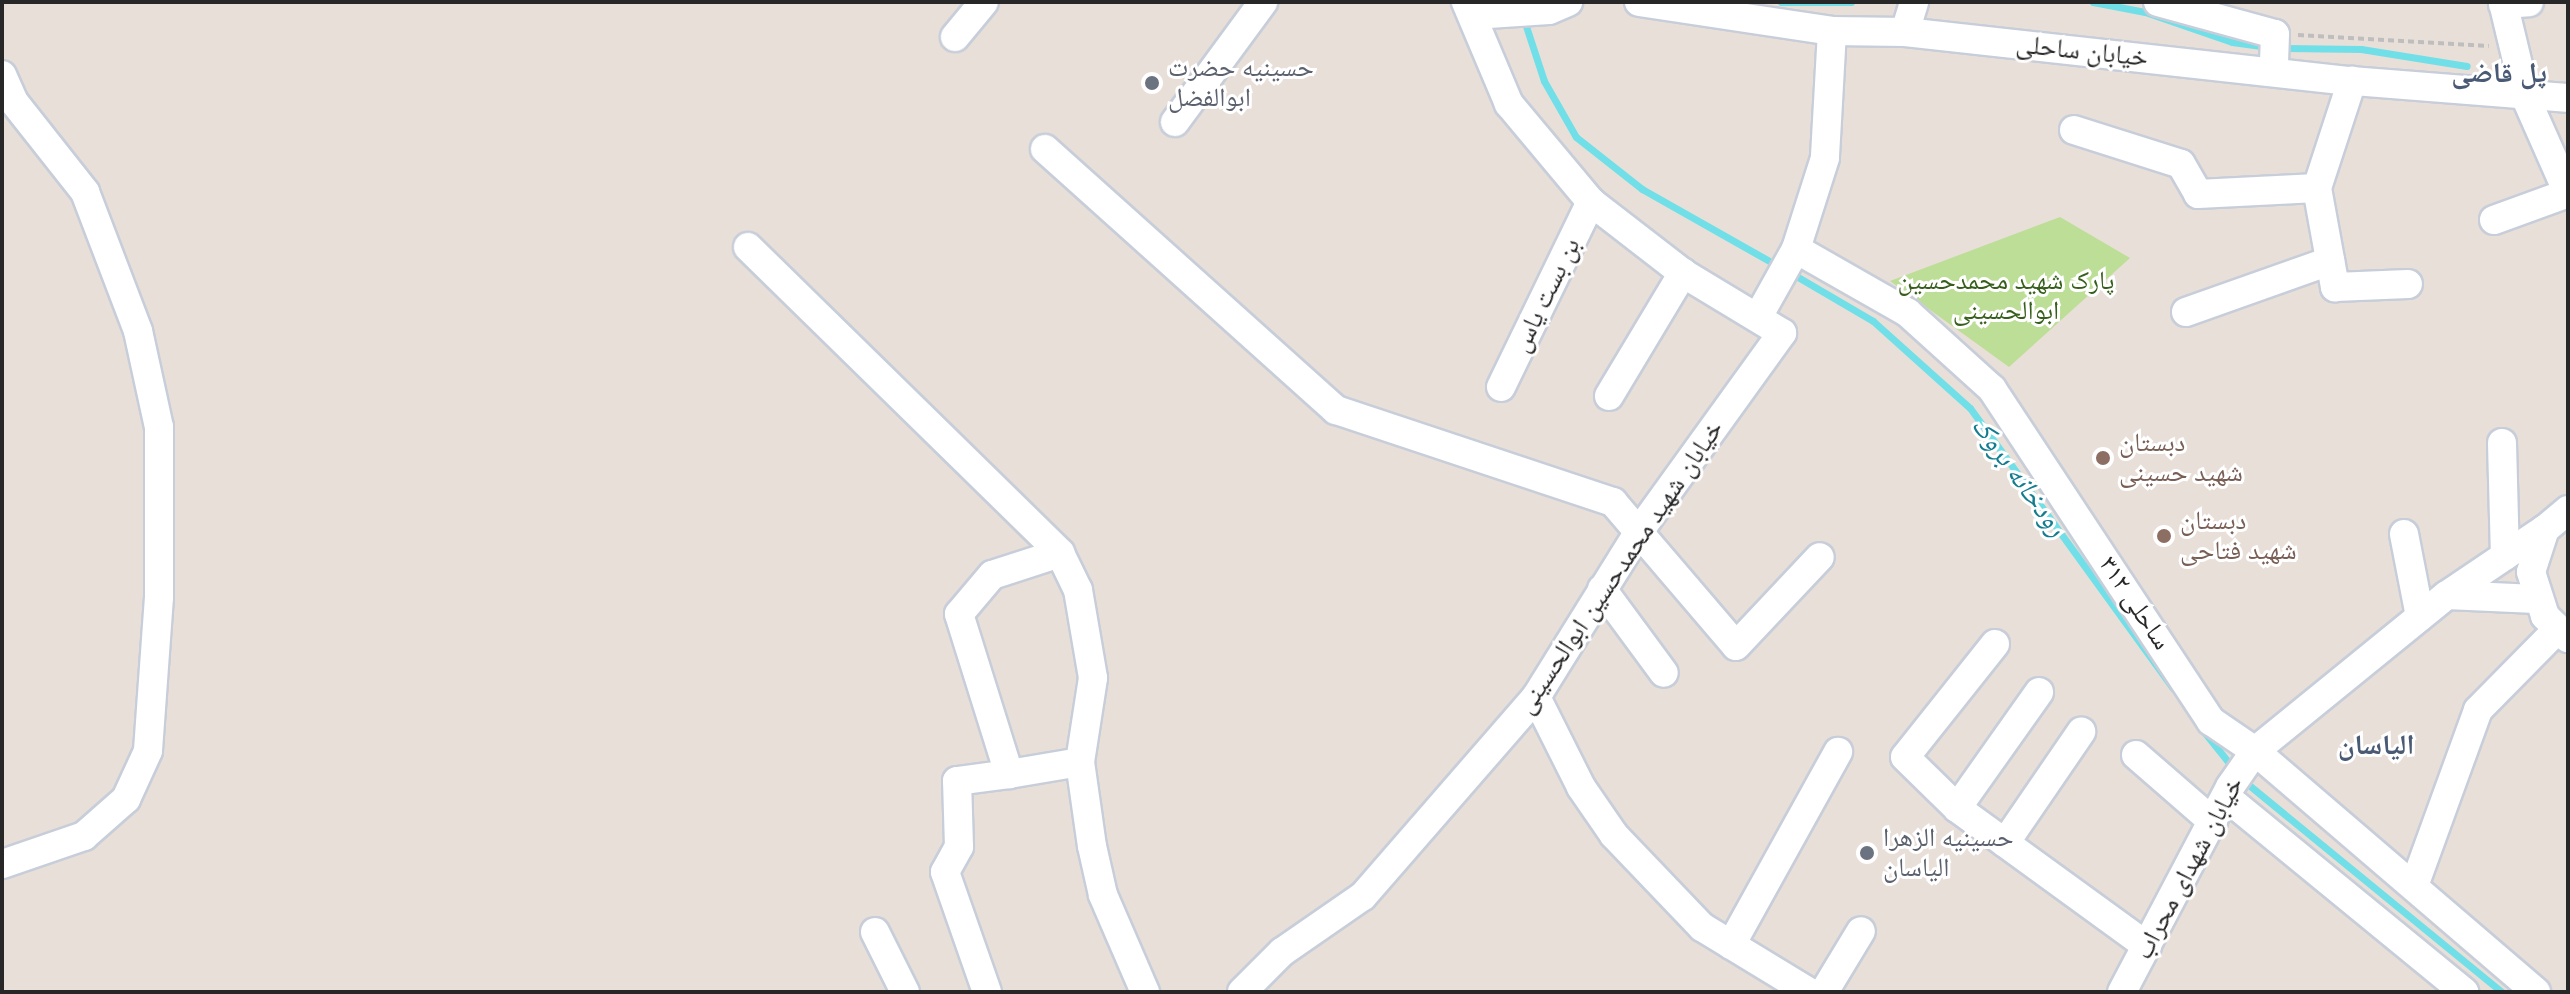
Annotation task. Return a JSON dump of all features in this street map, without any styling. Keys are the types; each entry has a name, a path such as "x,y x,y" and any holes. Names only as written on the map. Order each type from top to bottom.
{"street":[{"path":"955,37 984,2"},
{"path":"1175,122 1263,2"},
{"path":"1568,2 1536,11 1479,10 1509,104 1591,202 1683,273 1758,317 1796,249 1825,158 1832,31"},
{"name":"خیابان ساحلی","path":"1639,2 1754,9 1832,31 1910,16 2274,53 2352,81 2526,98 2568,98"},
{"path":"2158,2 2274,53"},
{"path":"2494,220 2568,193 2554,131 2526,98 2511,48 2512,3"},
{"path":"2,75 14,102 85,192 138,331 159,427 159,597 148,751 126,799 84,836 2,864"},
{"path":"2352,81 2317,188 2335,287 2408,284"},
{"path":"2074,130 2181,164 2198,194 2317,188"},
{"path":"1045,149 1336,410 1613,502 1736,646 1820,557"},
{"name":"بن بست یاس","path":"1501,387 1591,202"},
{"path":"748,247 1060,553 1078,590 1093,678 1080,762 1103,895 1145,992"},
{"name":"ساحلی ۳۱۲","path":"1796,249 1908,313 1992,389 2211,721 2414,886 2536,992"},
{"path":"2186,312 2330,261"},
{"path":"1609,396 1683,273"},
{"name":"خیابان شهید محمدحسین ابوالحسینی","path":"1242,992 1282,952 1363,896 1536,697 1640,530 1782,333 1758,317"},
{"path":"2502,443 2505,556"},
{"name":"خیابان شهدای محراب","path":"2122,992 2228,792 2252,755 2447,595 2568,510"},
{"path":"2414,886 2478,710 2563,634 2536,599 2532,563 2545,529"},
{"path":"2404,534 2420,616"},
{"path":"1009,774 959,614 992,575 1060,553"},
{"path":"1602,589 1664,673"},
{"path":"2447,595 2536,599"},
{"path":"1995,644 1905,757 1957,808 2147,946"},
{"path":"1957,808 2039,692"},
{"path":"1536,697 1581,787 1614,835 1702,927 1809,992"},
{"path":"2005,843 2081,732"},
{"path":"1731,945 1838,752"},
{"path":"2136,755 2213,822"},
{"path":"987,992 945,872 959,847 957,781 1080,762"},
{"path":"2228,792 2464,992"},
{"path":"1824,992 1861,931"},
{"path":"875,932 905,992"}],"path":[{"path":"2274,53 2511,48"}],"green space":[{"name":"پارک شهید محمدحسین ابوالحسینی","path":"2060,217 2130,258 2009,367 1890,281"}],"waterway":[{"path":"1781,2 1851,2"},
{"path":"2093,2 2145,12 2232,42 2267,47"},
{"name":"رودخانه بروک","path":"1524,20 1544,81 1576,137 1642,189 1780,267"},
{"path":"2279,48 2361,49 2467,66"},
{"name":"رودخانه بروک","path":"1791,273 1873,321 1970,408 2173,688"},
{"name":"رودخانه بروک","path":"2201,728 2233,768"},
{"name":"رودخانه بروک","path":"2244,781 2502,992"}],"place":[{"name":"حسینیه حضرت ابوالفضل","path":"1152,83"},
{"name":"دبستان شهید حسینی","path":"2103,458"},
{"name":"دبستان شهید فتاحی","path":"2164,536"},
{"name":"حسینیه الزهرا الیاسان","path":"1867,853"}],"district":[{"name":"پل قاضی","path":"2499,72"},
{"name":"الیاسان","path":"2376,744"}]}
